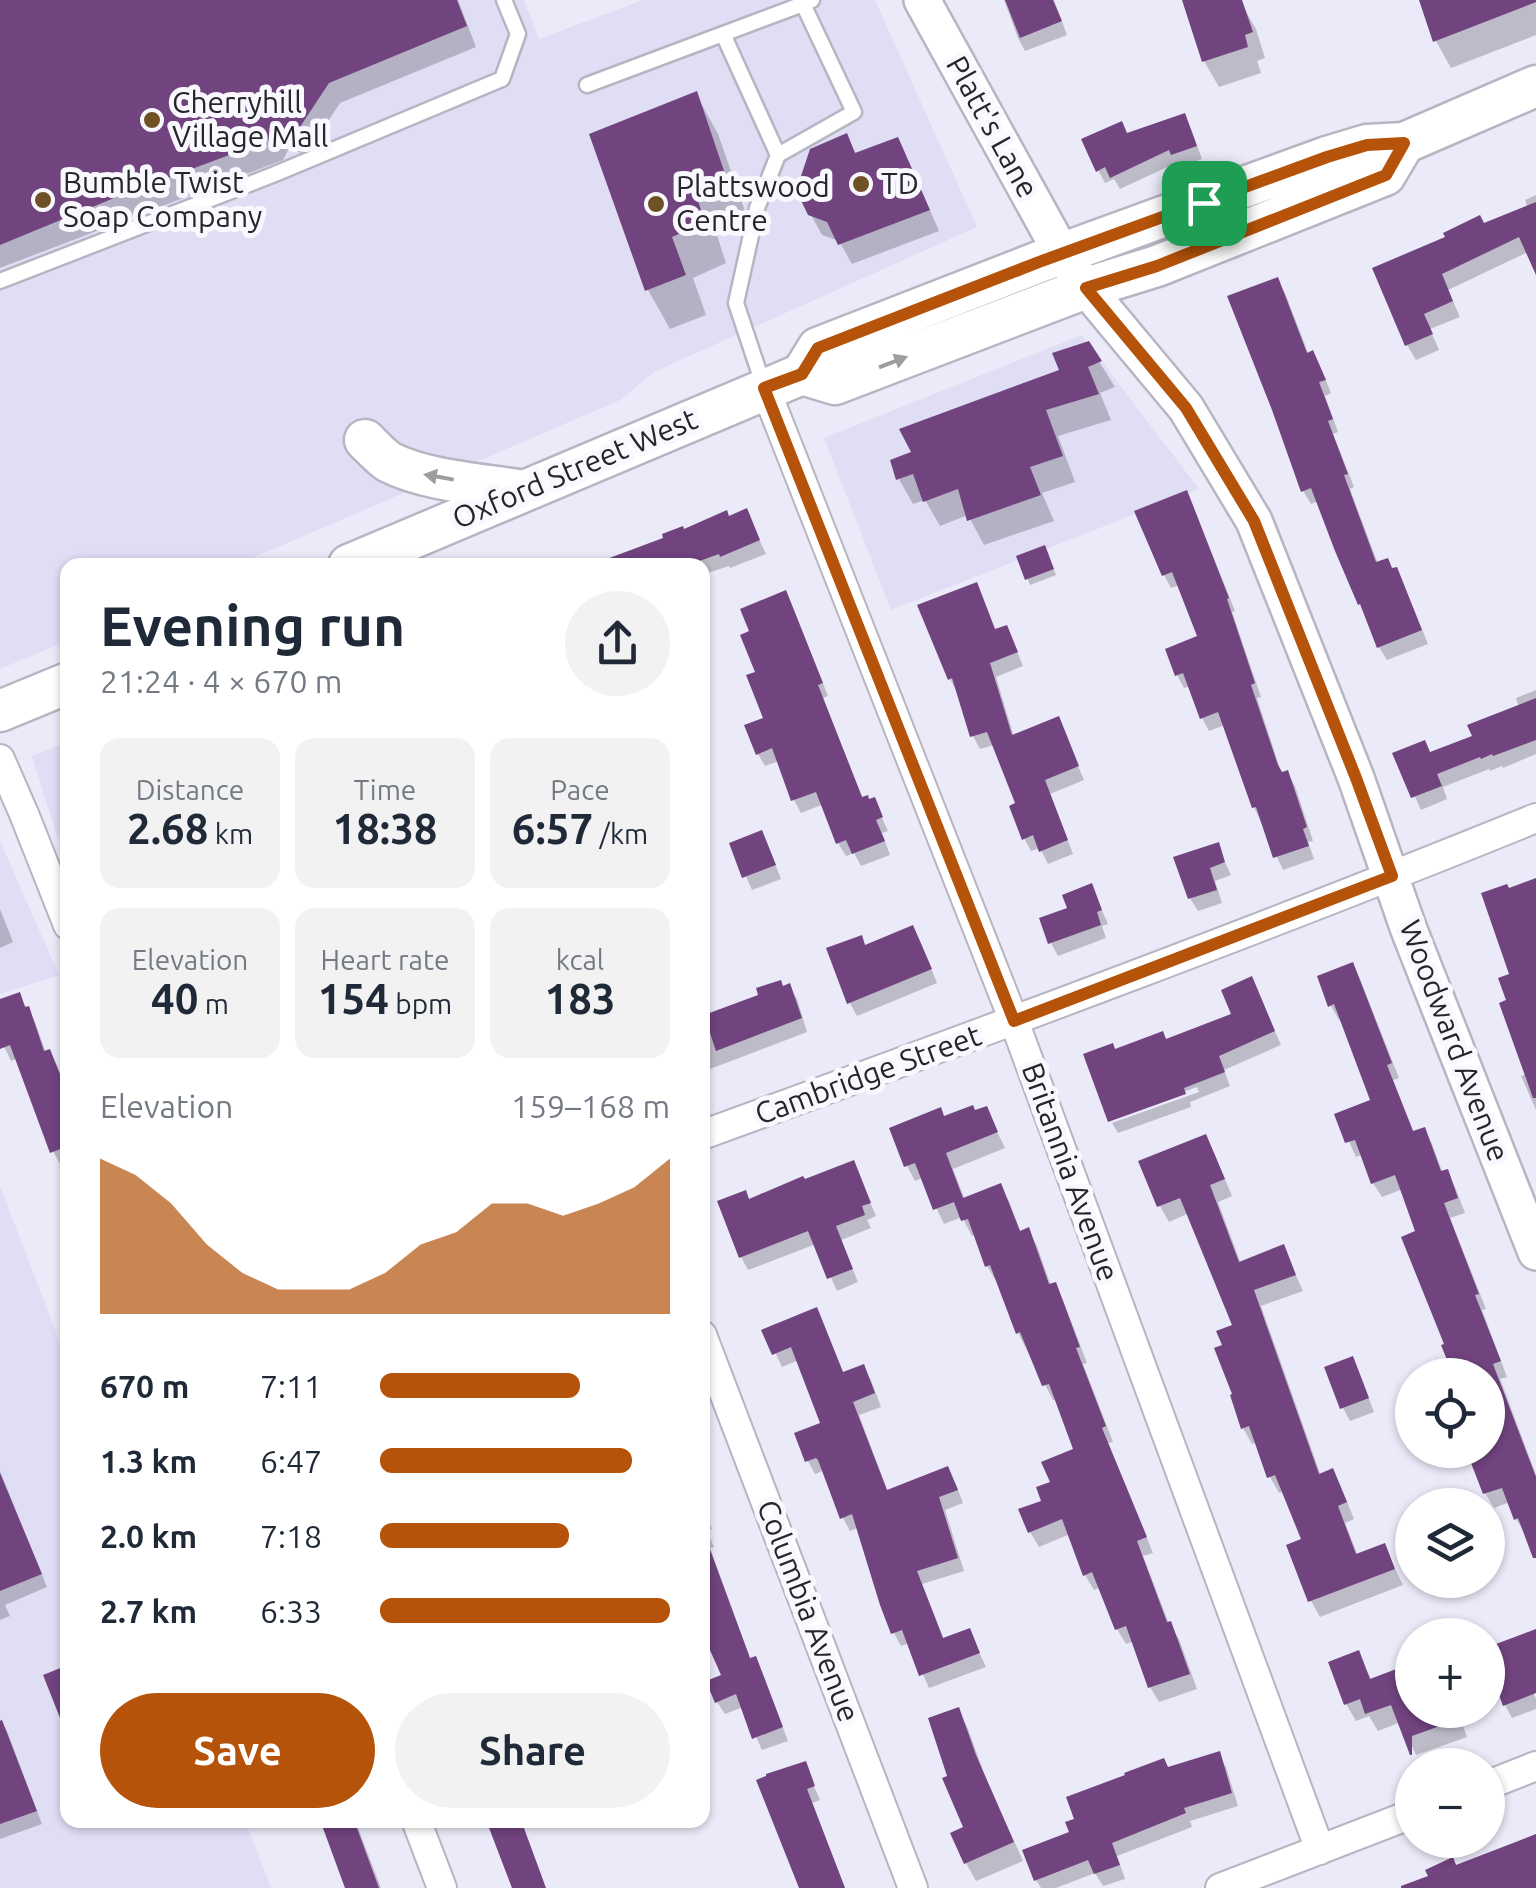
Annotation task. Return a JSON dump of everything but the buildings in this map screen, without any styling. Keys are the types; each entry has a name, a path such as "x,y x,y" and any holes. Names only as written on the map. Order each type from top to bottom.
{"main road":[{"name":"Oxford Street West","path":"385,558 410,553 524,491 783,381 818,348 1327,157 1367,145 1404,143 1536,86"},
{"name":"Oxford Street West","path":"783,381 835,384 1086,288 1157,266 1386,175 1404,143"},
{"path":"365,440 389,462 413,472 524,491"},
{"path":"0,712 60,686"}],"street":[{"name":"Platt's Lane","path":"922,0 1062,254"},
{"name":"Woodward Avenue","path":"1062,254 1186,408 1254,521 1536,1252"},
{"name":"Britannia Avenue","path":"783,381 1320,1850"},
{"path":"0,759 60,905"},
{"name":"Cambridge Street","path":"710,1132 1014,1021 1536,818"},
{"name":"Columbia Avenue","path":"710,1355 913,1888"},
{"path":"1505,1778 1536,1766"},
{"path":"1220,1888 1266,1880 1320,1850 1395,1821"},
{"path":"419,1828 442,1888"}],"lane":[{"path":"0,280 275,174 502,79 518,34 504,0"},
{"path":"587,85 807,2 854,112 778,155 757,208 736,303 783,381"},
{"path":"723,34 778,155"}],"shaded area":[{"path":"0,0 524,0 539,39 643,0 875,0 977,227 654,372 620,400 252,558 60,558 60,644 0,669"},
{"path":"1082,335 1199,489 891,610 824,438"},
{"path":"60,745 57,837 32,756"},
{"path":"0,841 59,975 0,994"},
{"path":"0,1186 60,1343 60,1828 248,1828 271,1888 0,1888"}],"place":[{"name":"Cherryhill Village Mall","path":"152,120"},
{"name":"TD","path":"861,184"},
{"name":"Bumble Twist Soap Company","path":"43,200"},
{"name":"Plattswood Centre","path":"656,204"}],"route":[{"path":"1404,143 1386,175 1157,266 1086,288 1186,408 1254,521 1392,876 1014,1021 764,388 802,374 818,348 1204,203 1367,145 1404,143"}]}
